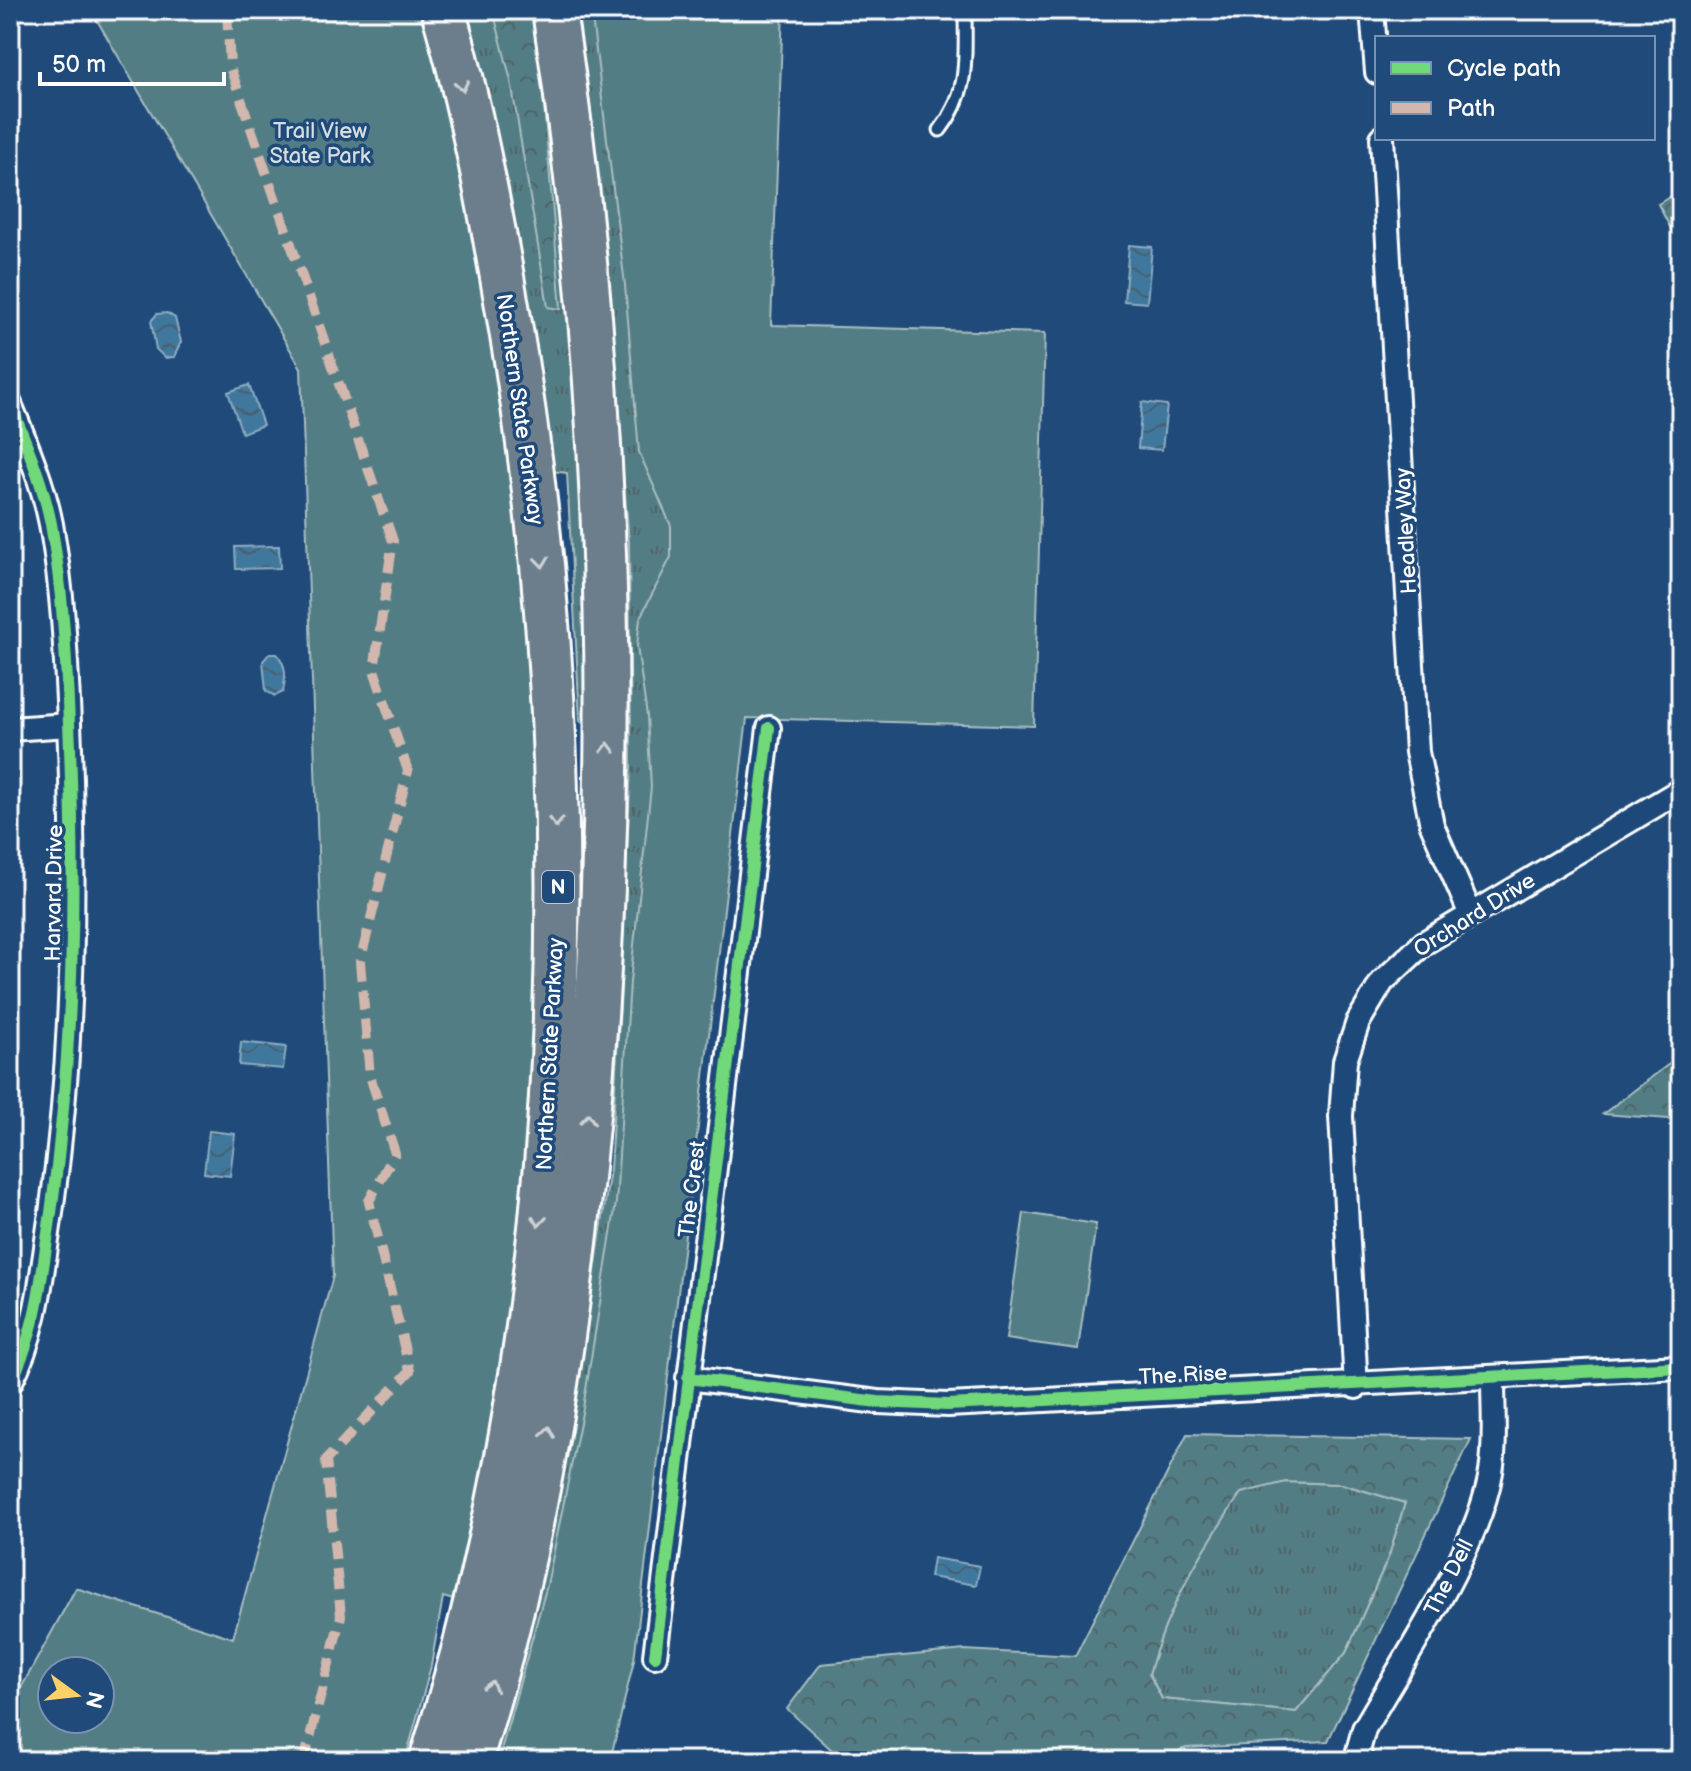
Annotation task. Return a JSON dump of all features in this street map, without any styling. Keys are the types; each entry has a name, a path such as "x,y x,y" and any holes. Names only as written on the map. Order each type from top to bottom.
{"highway":[{"name":"Northern State Parkway","path":"431,1761 477,1596 514,1410 536,1262 554,1034 558,885 555,737 546,599 526,416 498,250 443,10"},
{"name":"Northern State Parkway","path":"470,1761 517,1589 546,1443 571,1287 601,954 609,742 608,616 593,346 572,135 554,10"}],"street":[{"path":"1372,10 1375,47"},
{"name":"Headley Way","path":"1382,140 1417,752 1432,825 1471,915"},
{"name":"Harvard Drive","path":"10,404 35,465 50,521 68,656 74,861 72,969 59,1156 37,1308 20,1364 10,1383"},
{"path":"10,729 69,725"},
{"name":"The Crest","path":"655,1656 769,728"},
{"name":"Orchard Drive","path":"1356,1387 1341,1116 1345,1061 1358,1022 1382,982 1424,943 1681,790"},
{"name":"The Rise","path":"688,1378 878,1402 948,1405 1493,1380 1681,1367"},
{"name":"The Dell","path":"1362,1761 1358,1751 1364,1729 1451,1575 1482,1509 1492,1470 1493,1380"}],"lane":[{"path":"940,130 958,108 965,68 965,10"}],"green space":[{"name":"Trail View State Park","path":"91,10 422,10 459,156 489,300 526,541 542,913 531,1193 460,1602 443,1597 431,1666 405,1761 10,1761 10,1708 36,1661 36,1735 116,1735 116,1655 39,1655 76,1588 233,1638 333,1276 301,368"},
{"path":"461,10 539,10 568,278 583,547 588,727 580,721 567,473 552,471 527,321"},
{"path":"493,10 531,10 537,22 561,309 548,307 511,81"},
{"path":"575,10 605,10 682,485 659,836 600,1363 511,1761 494,1761 541,1576 578,1387 610,1169 620,1006 631,763 629,541 611,331"},
{"path":"591,10 783,10 771,325 1045,333 1034,726 747,718 634,1660 610,1761 498,1761 547,1585 583,1408 616,1203 630,982 651,787 647,716 637,646 640,618 671,557 671,526 639,452 625,285"},
{"path":"1681,190 1681,248 1658,204"},
{"path":"1681,1055 1681,1120 1603,1114"},
{"path":"1024,1213 1096,1224 1078,1349 1006,1339"},
{"path":"1187,1434 1471,1439 1328,1741 1186,1748 1153,1761 844,1761 787,1709 821,1664 965,1650 1075,1656","holes":["1286,1482 1342,1484 1405,1503 1389,1556 1346,1653 1296,1712 1162,1699 1149,1674 1166,1625 1199,1558 1241,1493"]},
{"path":"1285,1482 1342,1484 1405,1503 1389,1556 1346,1653 1296,1712 1162,1699 1149,1674 1166,1625 1199,1558 1241,1492"}],"water":[{"path":"1129,245 1152,247 1147,303 1124,301"},
{"path":"167,313 175,318 181,342 174,357 165,358 156,349 151,321 157,314"},
{"path":"249,385 263,425 242,433 228,392"},
{"path":"1142,402 1167,405 1162,450 1138,448"},
{"path":"279,546 280,568 236,569 235,547"},
{"path":"269,654 277,654 285,672 283,692 275,696 266,691 263,661"},
{"path":"241,1042 286,1047 283,1069 239,1065"},
{"path":"209,1131 235,1134 230,1176 204,1173"},
{"path":"933,1558 980,1566 976,1585 930,1577"}],"marked path":[{"path":"227,10 230,67 393,541 374,670 408,771 360,962 370,1076 395,1153 369,1201 410,1371 326,1460 341,1616 304,1761"}],"cycle path":[{"path":"10,404 34,463 51,524 65,648 72,846 69,1030 59,1152 33,1321 10,1383"},
{"path":"655,1656 769,728"},
{"path":"688,1378 878,1402 948,1405 1681,1367"}]}
